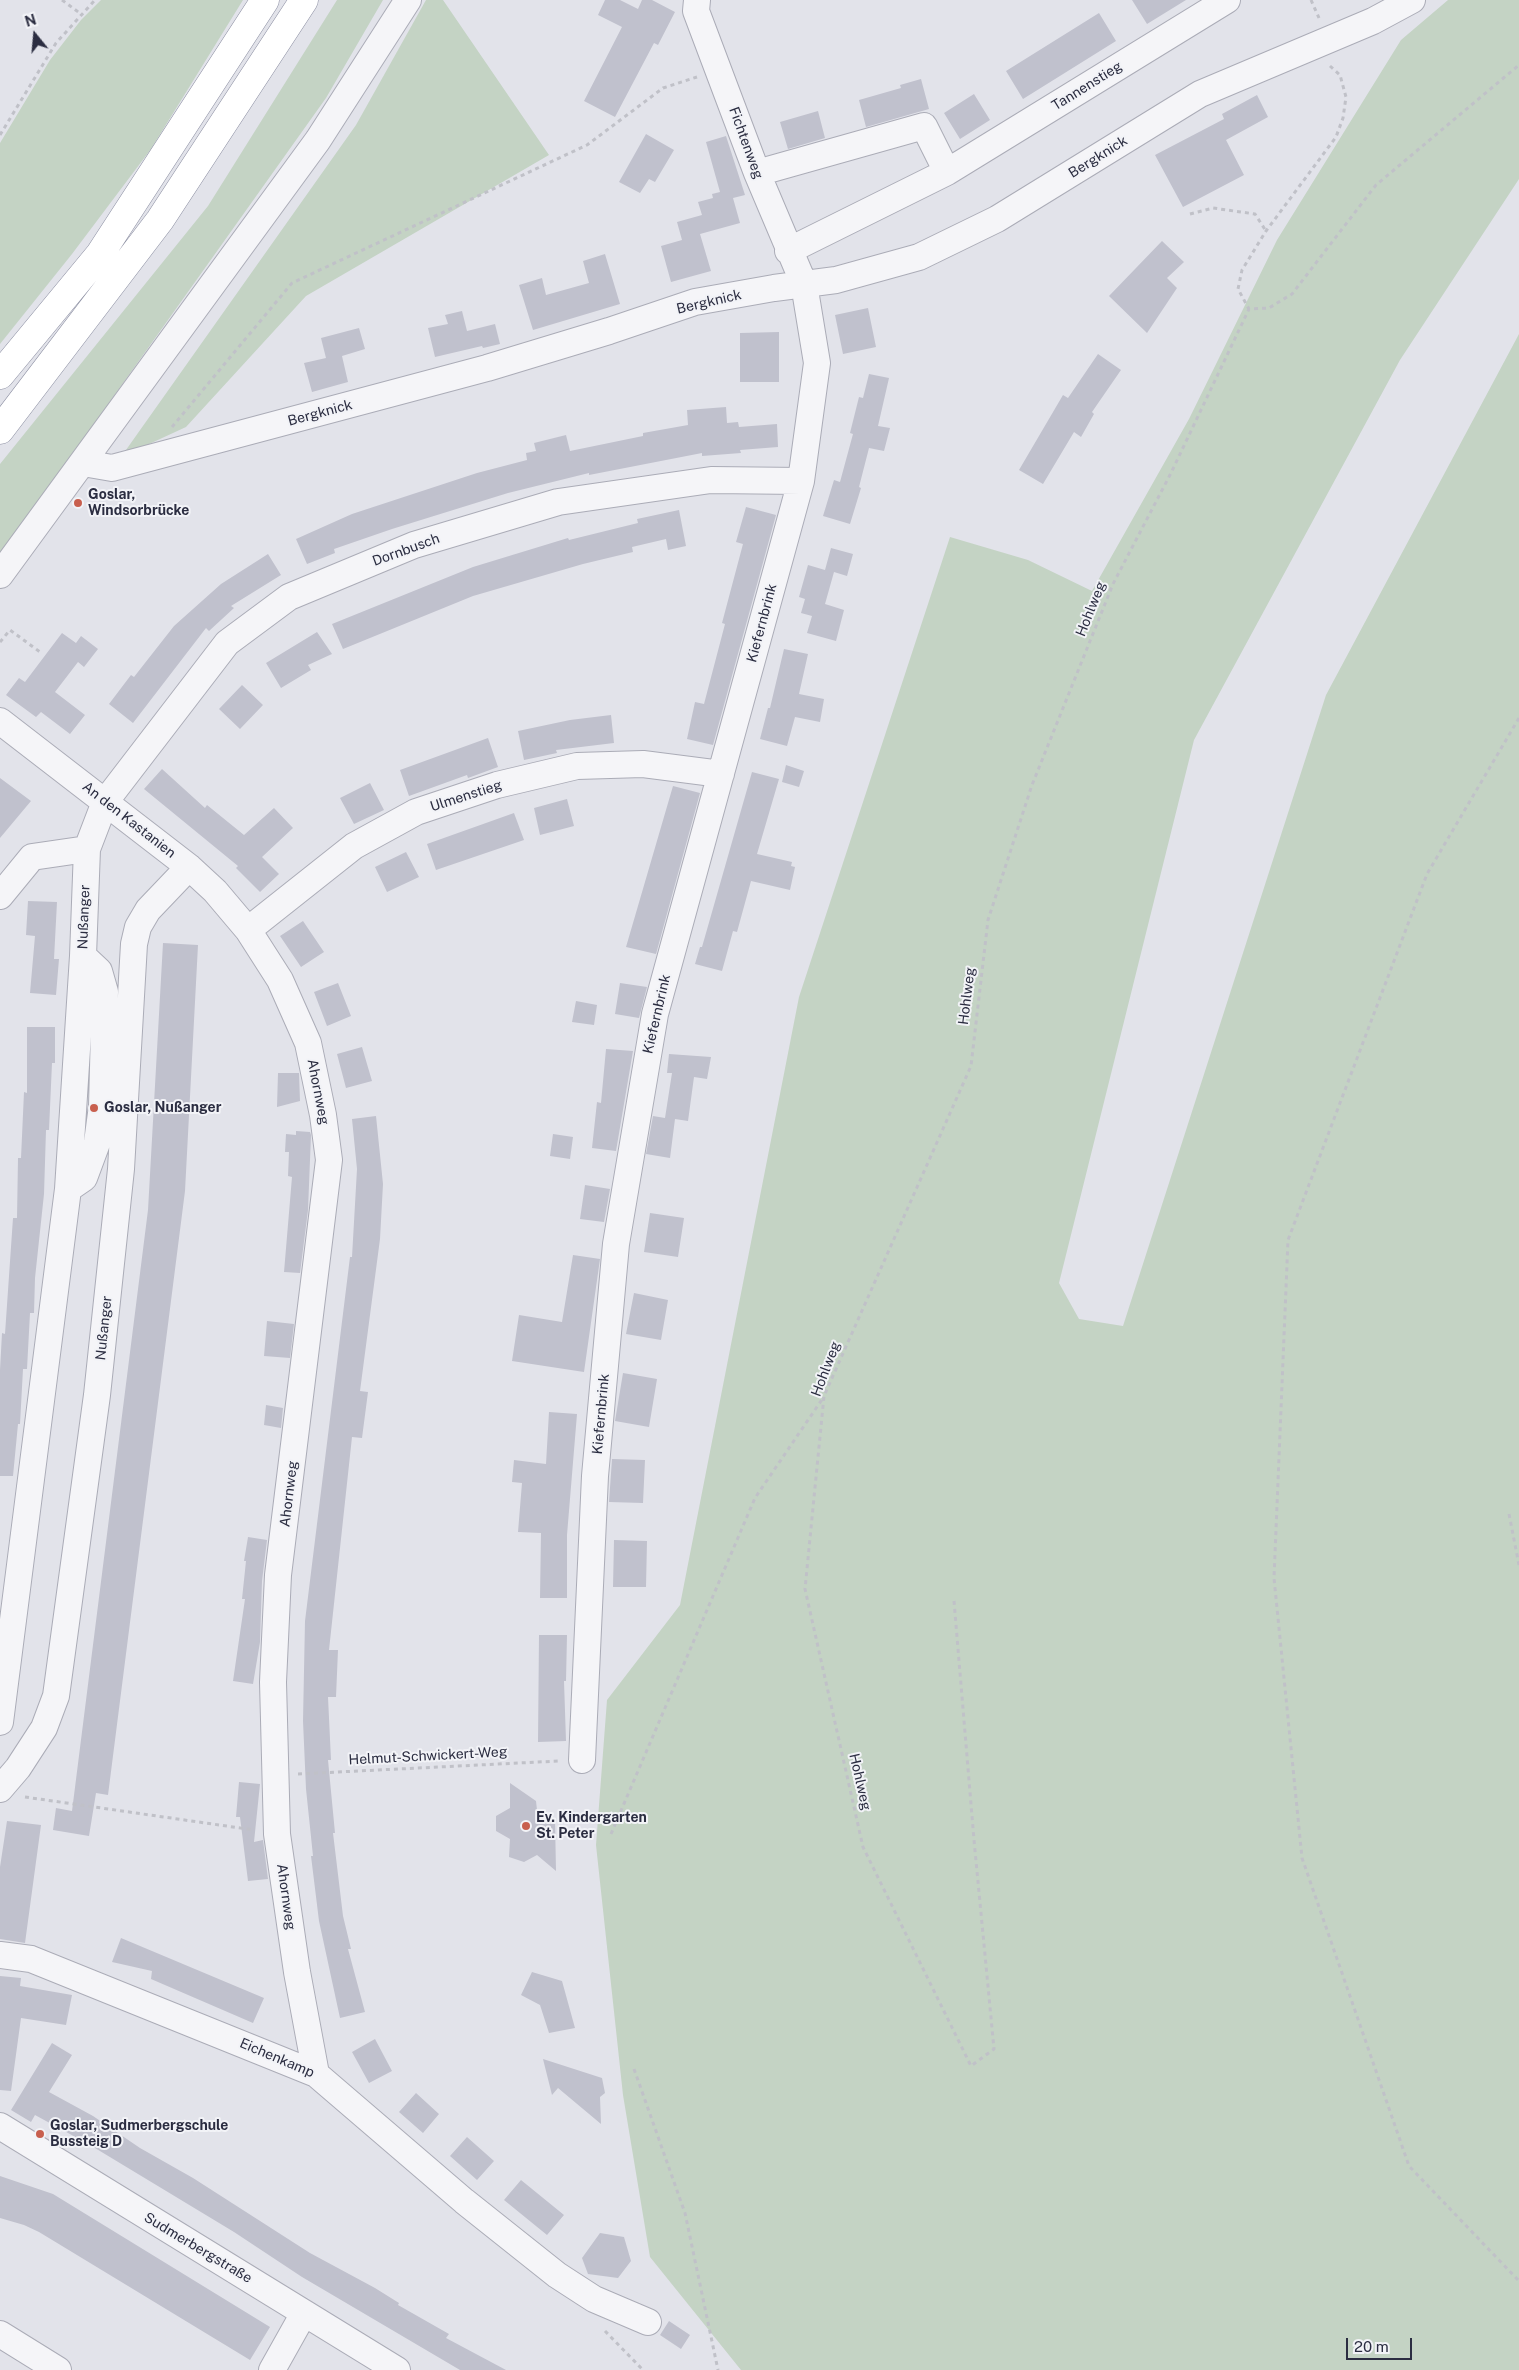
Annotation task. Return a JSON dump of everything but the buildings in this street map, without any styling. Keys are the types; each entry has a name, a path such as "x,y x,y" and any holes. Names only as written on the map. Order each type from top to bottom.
{"highway":[{"path":"0,374 100,254 265,0"},
{"path":"0,430 160,220 304,0"}],"street":[{"path":"0,575 318,140 408,0"},
{"name":"Fichtenweg","path":"697,0 696,10 757,173 788,251 804,284"},
{"name":"Tannenstieg","path":"788,251 947,172 1227,0"},
{"name":"Bergknick","path":"83,463 112,468 487,368 695,302 836,280 919,257 997,219 1200,94 1372,20 1412,0"},
{"path":"757,173 924,126 947,172"},
{"name":"Kiefernbrink","path":"582,1760 595,1476 616,1244 655,1014 801,481 817,362 804,284"},
{"name":"Dornbusch","path":"105,802 227,643 289,597 414,545 558,502 711,480 801,481"},
{"name":"An den Kastanien","path":"0,721 189,867 215,891 248,930"},
{"name":"Ulmenstieg","path":"248,930 354,846 416,812 497,785 577,766 643,764 720,774"},
{"name":"Nußanger","path":"0,1722 68,1188 83,956 86,850 105,802"},
{"path":"0,896 32,857 86,850"},
{"name":"Nußanger","path":"9,1792 18,1768 44,1728 56,1696 97,1395 121,1169 134,944 138,927 148,910 189,867"},
{"name":"Ahornweg","path":"248,930 280,980 308,1043 323,1115 329,1160 278,1575 274,1682 278,1834 297,1972 316,2074"},
{"name":"Eichenkamp","path":"0,1955 31,1959 316,2074 464,2201 557,2275 594,2300 648,2322"},
{"name":"Sudmerbergstraße","path":"0,2126 397,2370"},
{"path":"272,2370 304,2313"},
{"path":"0,2334 58,2370"}],"path":[{"path":"62,0 81,14"},
{"path":"0,135 56,43 95,0"},
{"path":"1311,0 1316,8"},
{"path":"1301,51 1323,58 1340,75 1346,97 1343,118 1336,137 1266,230 1242,270 1238,289 1248,309 1269,308 1292,294 1376,185 1519,65"},
{"path":"159,455 171,428 292,283 587,145 663,88 719,70"},
{"path":"1190,214 1213,208 1255,214 1266,230"},
{"name":"Hohlweg","path":"954,1601 973,1831 994,2049 971,2066 863,1847 805,1589 824,1396 971,1066 988,920 1032,785 1113,584 1171,473 1248,309"},
{"path":"0,642 10,630 40,652"},
{"path":"1519,718 1427,874 1288,1240 1274,1578 1302,1858 1396,2129 1409,2166 1519,2281"},
{"path":"611,1834 755,1498 824,1396"},
{"path":"1509,1514 1519,1565"},
{"name":"Helmut-Schwickert-Weg","path":"275,1775 582,1760"},
{"path":"9,1792 278,1834"},
{"path":"634,2069 685,2213 718,2370"}],"green space":[{"path":"101,0 243,0 151,149 72,254 0,344 0,143 50,60 81,20"},
{"path":"337,0 383,0 326,98 0,556 0,464 208,206"},
{"path":"426,0 443,0 549,155 306,296 186,427 121,457 356,125"},
{"path":"1448,0 1519,0 1519,179 1400,360 1194,740 1059,1283 1079,1319 1123,1326 1326,695 1519,334 1519,2370 741,2370 650,2257 623,2095 596,1845 607,1700 680,1605 799,997 950,537 1028,560 1092,591 1189,419 1277,240 1401,40"}],"place":[{"name":"Goslar, Windsorbrücke","path":"78,503"},
{"name":"Goslar, Nußanger","path":"94,1108"},
{"name":"Ev. Kindergarten St. Peter","path":"526,1826"},
{"name":"Goslar, Sudmerbergschule Bussteig D","path":"40,2134"}]}
